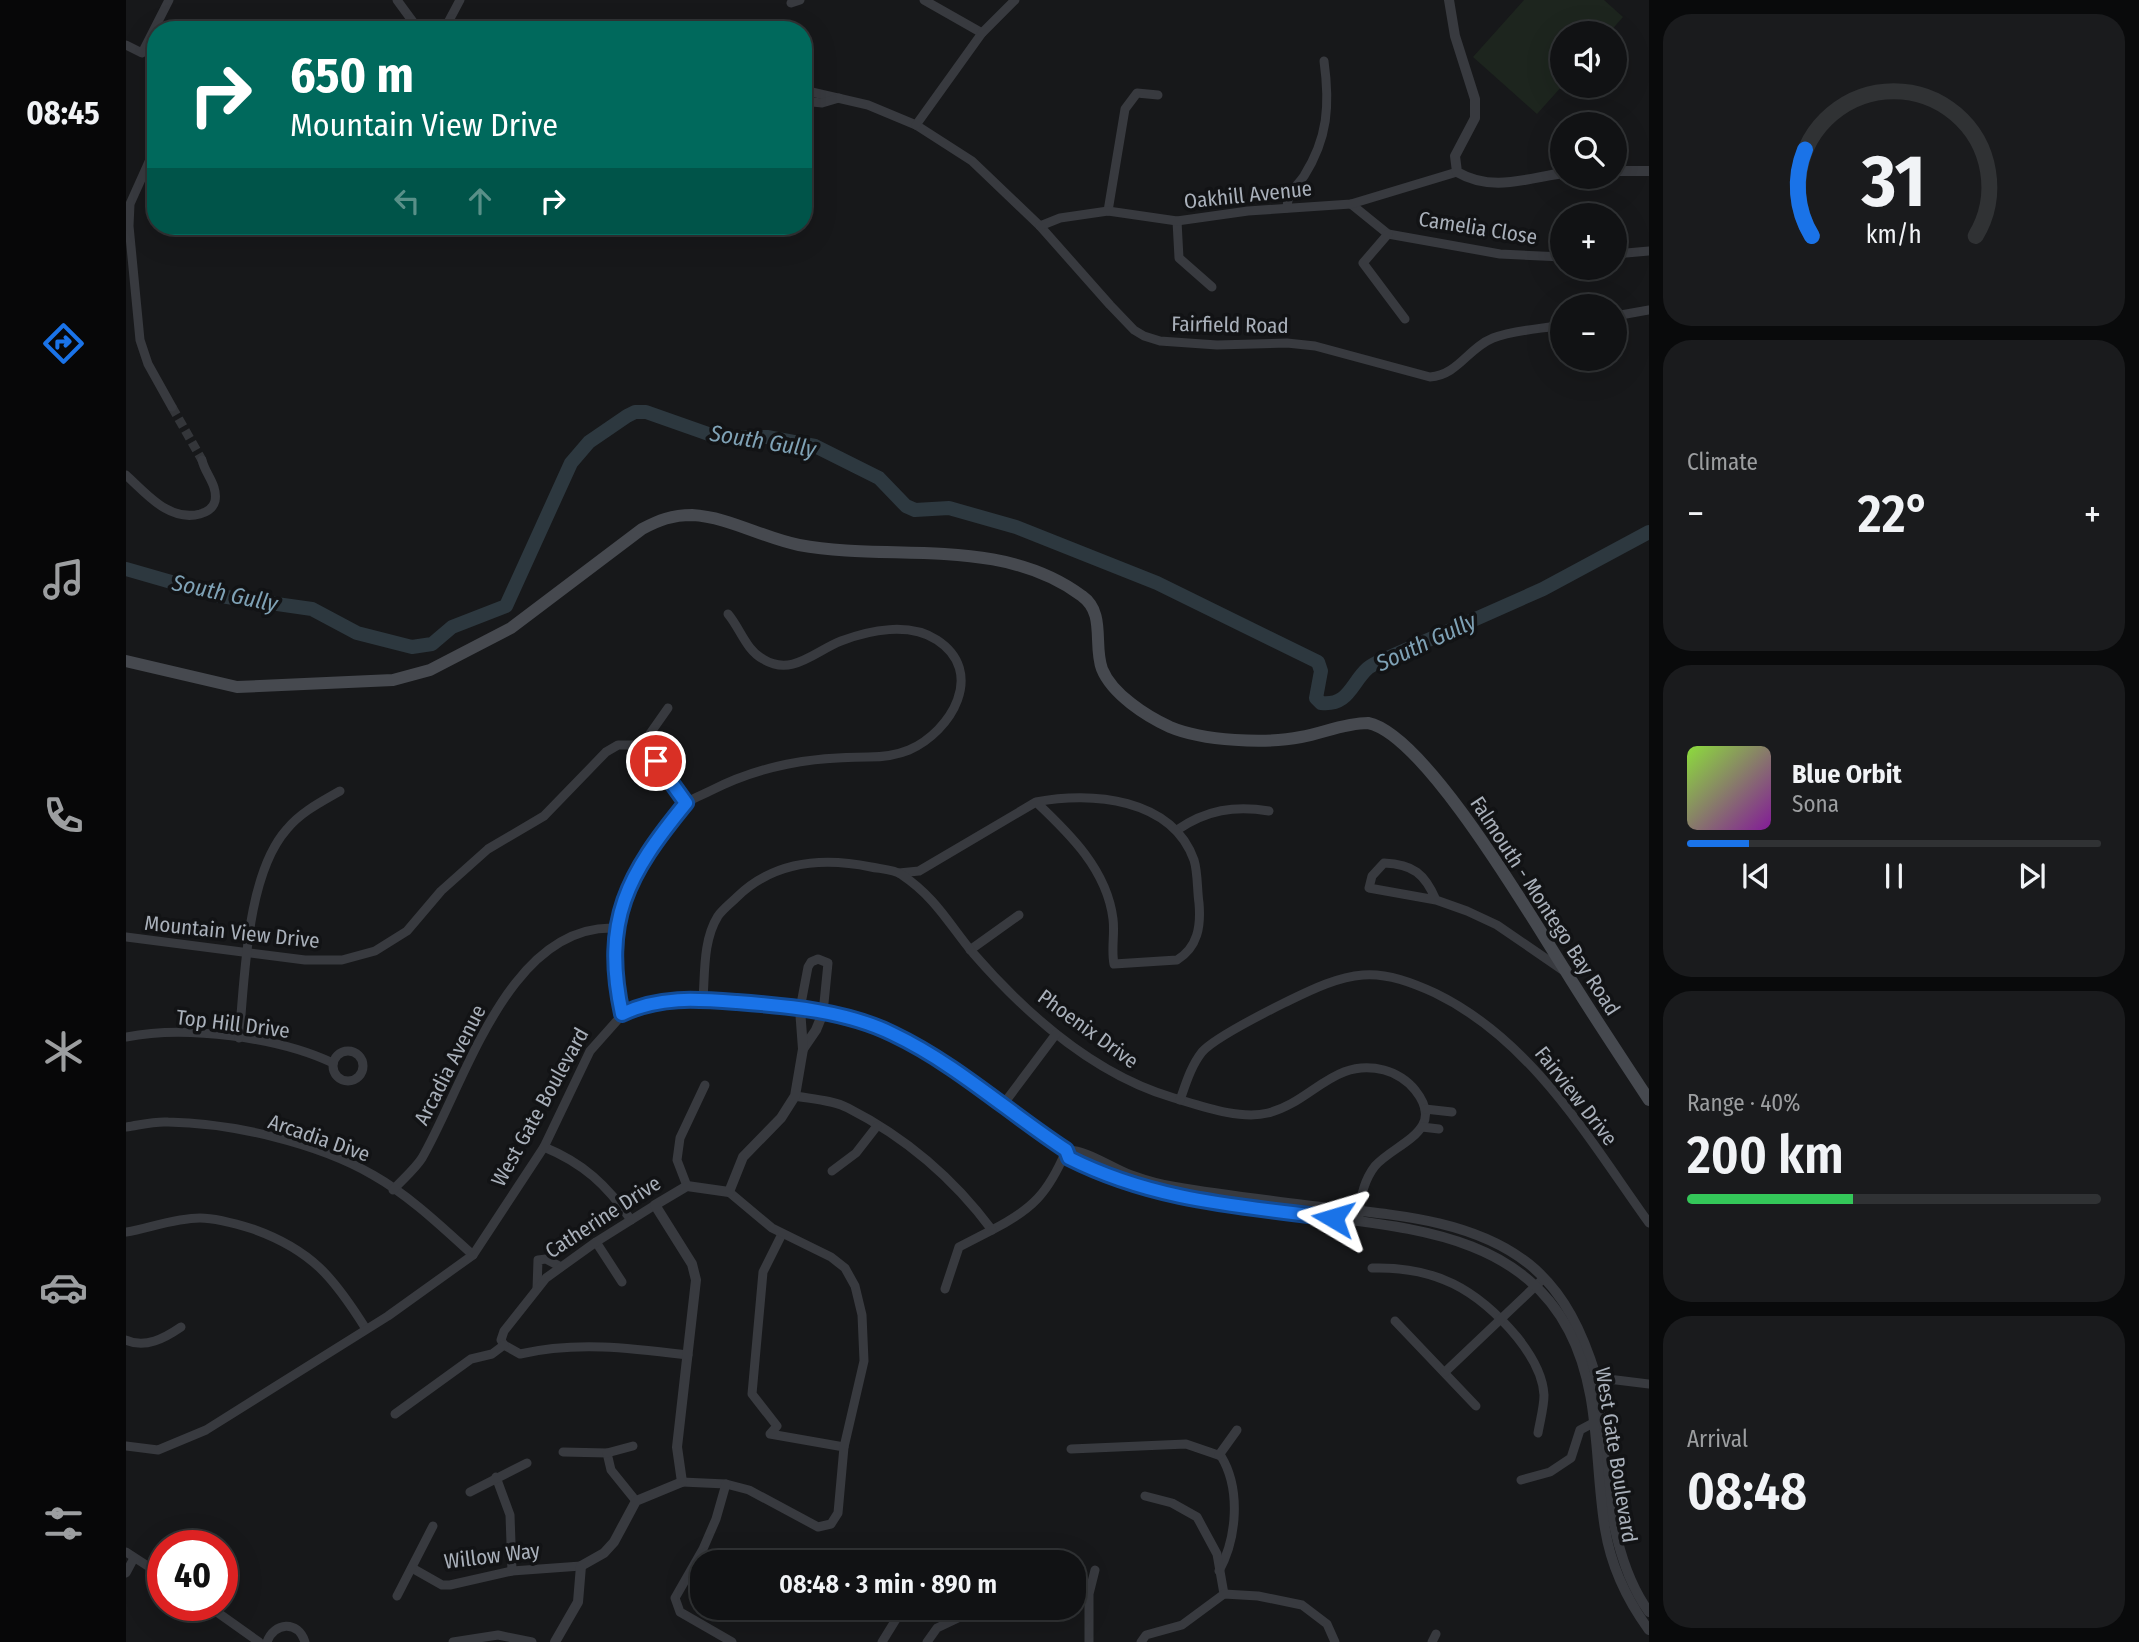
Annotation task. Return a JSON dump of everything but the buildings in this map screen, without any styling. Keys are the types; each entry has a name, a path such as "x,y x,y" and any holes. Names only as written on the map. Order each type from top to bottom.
{"main road":[{"name":"Falmouth - Montego Bay Road","path":"126,661 237,687 393,680 430,670 512,628 642,529 665,517 693,515 776,540 839,551 953,553 1002,563 1060,581 1084,597 1097,619 1099,658 1111,684 1146,713 1170,726 1197,734 1281,741 1357,723 1379,725 1388,730 1471,823 1649,1100"}],"street":[{"path":"158,21 169,0"},
{"path":"397,0 412,21"},
{"path":"449,21 460,0"},
{"path":"925,0 982,33"},
{"path":"916,125 982,33 1015,0"},
{"path":"1450,0 1455,36 1475,99 1475,118 1455,156 1457,172 1475,183 1497,184 1550,175"},
{"path":"126,45 142,53 147,43"},
{"path":"1287,208 1288,193 1303,178 1322,143 1328,117 1324,61"},
{"name":"Fairfield Road","path":"812,92 841,97 916,125 972,162 1040,226 1134,330 1160,341 1315,346 1430,377 1447,374 1479,345 1493,338 1550,327"},
{"path":"1108,211 1125,108 1137,93 1158,95"},
{"name":"Fairfield Road","path":"812,102 822,103 841,97"},
{"path":"147,167 131,204 129,226 140,340 148,363 172,407"},
{"path":"1627,171 1649,171"},
{"name":"Oakhill Avenue","path":"1040,226 1060,218 1108,211 1177,221 1287,208 1351,204 1457,172"},
{"name":"Camelia Close","path":"1351,204 1388,234 1500,254 1550,256"},
{"path":"1177,221 1179,258 1212,287"},
{"name":"Camelia Close","path":"1388,234 1363,263 1405,319"},
{"path":"1627,253 1649,251"},
{"path":"1627,314 1649,310"},
{"path":"126,475 163,508 187,517 208,512 215,502 214,485 202,460"},
{"path":"622,1014 616,984 615,928 620,907 647,852 686,803 724,783 771,766 806,759 876,757 908,751 930,738 950,718 960,696 962,669 951,650 935,638 909,630 882,629 839,642 805,662 775,665 752,651 728,614"},
{"path":"668,708 642,745 686,803"},
{"name":"Mountain View Drive","path":"126,937 305,960 342,960 393,942 407,932 456,876 488,849 544,816 606,752 618,745 642,745"},
{"path":"239,1038 247,952 263,867 293,823 340,791"},
{"path":"899,873 919,871 1036,802 1069,795 1115,800 1150,812 1177,830 1195,863 1200,922 1196,940 1185,955 1177,960 1116,965 1113,961 1113,920 1100,878 1078,845 1036,802"},
{"path":"1177,830 1210,812 1231,808 1269,811"},
{"name":"Phoenix Drive","path":"703,999 709,937 719,914 752,882 780,869 813,861 844,862 899,873 933,900 970,950 1008,992 1056,1034 1125,1080 1144,1089 1245,1114 1268,1113 1348,1068 1372,1067 1393,1072 1413,1088 1425,1109"},
{"path":"1436,900 1428,881 1410,866 1384,863 1372,876 1369,888 1436,900 1497,925 1566,972"},
{"path":"970,950 1019,915"},
{"name":"Arcadia Avenue","path":"393,1189 420,1161 449,1108 477,1044 507,994 529,968 551,948 575,935 599,927 615,928"},
{"path":"607,1453 611,1470 636,1501 682,1482 726,1484 749,1490 823,1528 831,1524 838,1513 844,1447 864,1361 862,1315 855,1286 845,1268 831,1257 782,1234 729,1192 743,1157 780,1118 795,1096 803,1049 800,1009 807,967 814,960 824,960 828,963 828,972 822,1013 816,1030 803,1049"},
{"name":"Fairview Drive","path":"1180,1100 1190,1071 1204,1050 1268,1011 1344,978 1385,976 1416,984 1451,1001 1516,1049 1547,1082 1649,1223"},
{"name":"West Gate Boulevard","path":"126,1446 158,1450 206,1430 366,1329 473,1255 544,1147 590,1051 622,1014 659,1001 703,999 800,1009 891,1032 940,1059 1066,1150 1131,1175 1171,1186 1359,1216 1417,1220 1477,1236 1516,1255 1578,1328 1591,1377 1614,1528 1633,1584 1649,1612"},
{"name":"Top Hill Drive","path":"126,1037 178,1033 239,1038 309,1052 332,1063"},
{"path":"1002,1106 1056,1034"},
{"path":"687,1186 677,1160 680,1138 705,1085"},
{"path":"795,1096 846,1107 877,1126 928,1161 965,1193 992,1230"},
{"path":"1359,1216 1367,1179 1376,1165 1422,1127 1425,1109 1452,1112"},
{"name":"Arcadia Dive","path":"126,1127 179,1122 218,1126 286,1141 373,1175 473,1255"},
{"path":"832,1171 856,1153 877,1126"},
{"path":"1422,1127 1439,1129"},
{"path":"544,1147 570,1158 594,1175 631,1220"},
{"path":"945,1289 959,1247 1022,1214 1035,1203 1053,1180 1066,1150"},
{"name":"Catherine Drive","path":"504,1345 501,1340 504,1331 537,1289 596,1241 687,1186 729,1192"},
{"path":"655,1205 692,1264 696,1280 677,1447 682,1482"},
{"path":"126,1233 200,1218 242,1226 279,1238 312,1258 338,1286 366,1329"},
{"path":"782,1234 763,1272 752,1394 777,1426 770,1434 844,1447"},
{"path":"596,1241 622,1282"},
{"path":"537,1289 538,1260 546,1259 561,1267"},
{"path":"1372,1268 1419,1270 1445,1279 1484,1301 1531,1355 1544,1393 1538,1433"},
{"path":"1445,1372 1540,1282"},
{"path":"1395,1321 1476,1406"},
{"path":"126,1340 146,1342 163,1339 181,1327"},
{"path":"395,1414 471,1359 492,1354 504,1345 520,1354 567,1346 618,1346 688,1355"},
{"path":"1591,1377 1649,1384"},
{"name":"West Gate Boulevard","path":"1591,1377 1605,1531 1623,1589 1649,1630"},
{"path":"1521,1480 1550,1472 1571,1458 1580,1430 1595,1422"},
{"path":"1219,1455 1237,1430"},
{"path":"1071,1449 1186,1444 1219,1455 1230,1475 1234,1525 1219,1571"},
{"path":"563,1452 607,1453 633,1446"},
{"path":"470,1492 527,1463"},
{"path":"496,1477 510,1515 512,1571"},
{"path":"726,1484 716,1519 703,1549 675,1598 680,1612 732,1642"},
{"path":"1145,1496 1172,1503 1197,1517 1217,1554 1224,1594"},
{"name":"Willow Way","path":"412,1568 442,1585 450,1585 512,1571 581,1566 604,1553 614,1542 636,1501"},
{"path":"397,1596 433,1526"},
{"path":"126,1573 130,1555 147,1566"},
{"path":"555,1642 578,1602 581,1566"},
{"path":"1089,1642 1089,1594 1095,1570"},
{"path":"1141,1642 1146,1635 1182,1625 1224,1594 1258,1596 1302,1605 1327,1624 1335,1642"},
{"path":"882,1642 896,1620"},
{"path":"927,1642 937,1628 954,1620"},
{"path":"230,1621 259,1642"},
{"path":"248,1633 269,1637 279,1627 289,1626 299,1630 306,1641"},
{"path":"1154,1633 1163,1642"},
{"path":"453,1642 498,1635 532,1642"}],"shaded area":[{"path":"1524,0 1604,0 1623,17 1620,21 1550,21 1551,98 1537,114 1473,57"}],"waterway":[{"name":"South Gully","path":"126,569 220,596 312,609 357,633 412,647 432,644 452,627 506,606 571,463 589,442 627,416 635,412 646,412 717,437 767,437 815,446 879,478 906,506 915,510 949,508 1016,527 1157,583 1318,662 1321,671 1316,698 1321,703 1330,703 1344,697 1362,674 1375,664 1543,589 1649,532"}],"tunnel":[{"path":"172,407 202,460"}],"route":[{"path":"656,761 686,803 647,852 620,907 615,928 616,984 622,1014 659,1001 703,999 776,1005 857,1021 891,1032 940,1059 1026,1124 1066,1150 1069,1158 1128,1184 1169,1196 1333,1218"}]}
